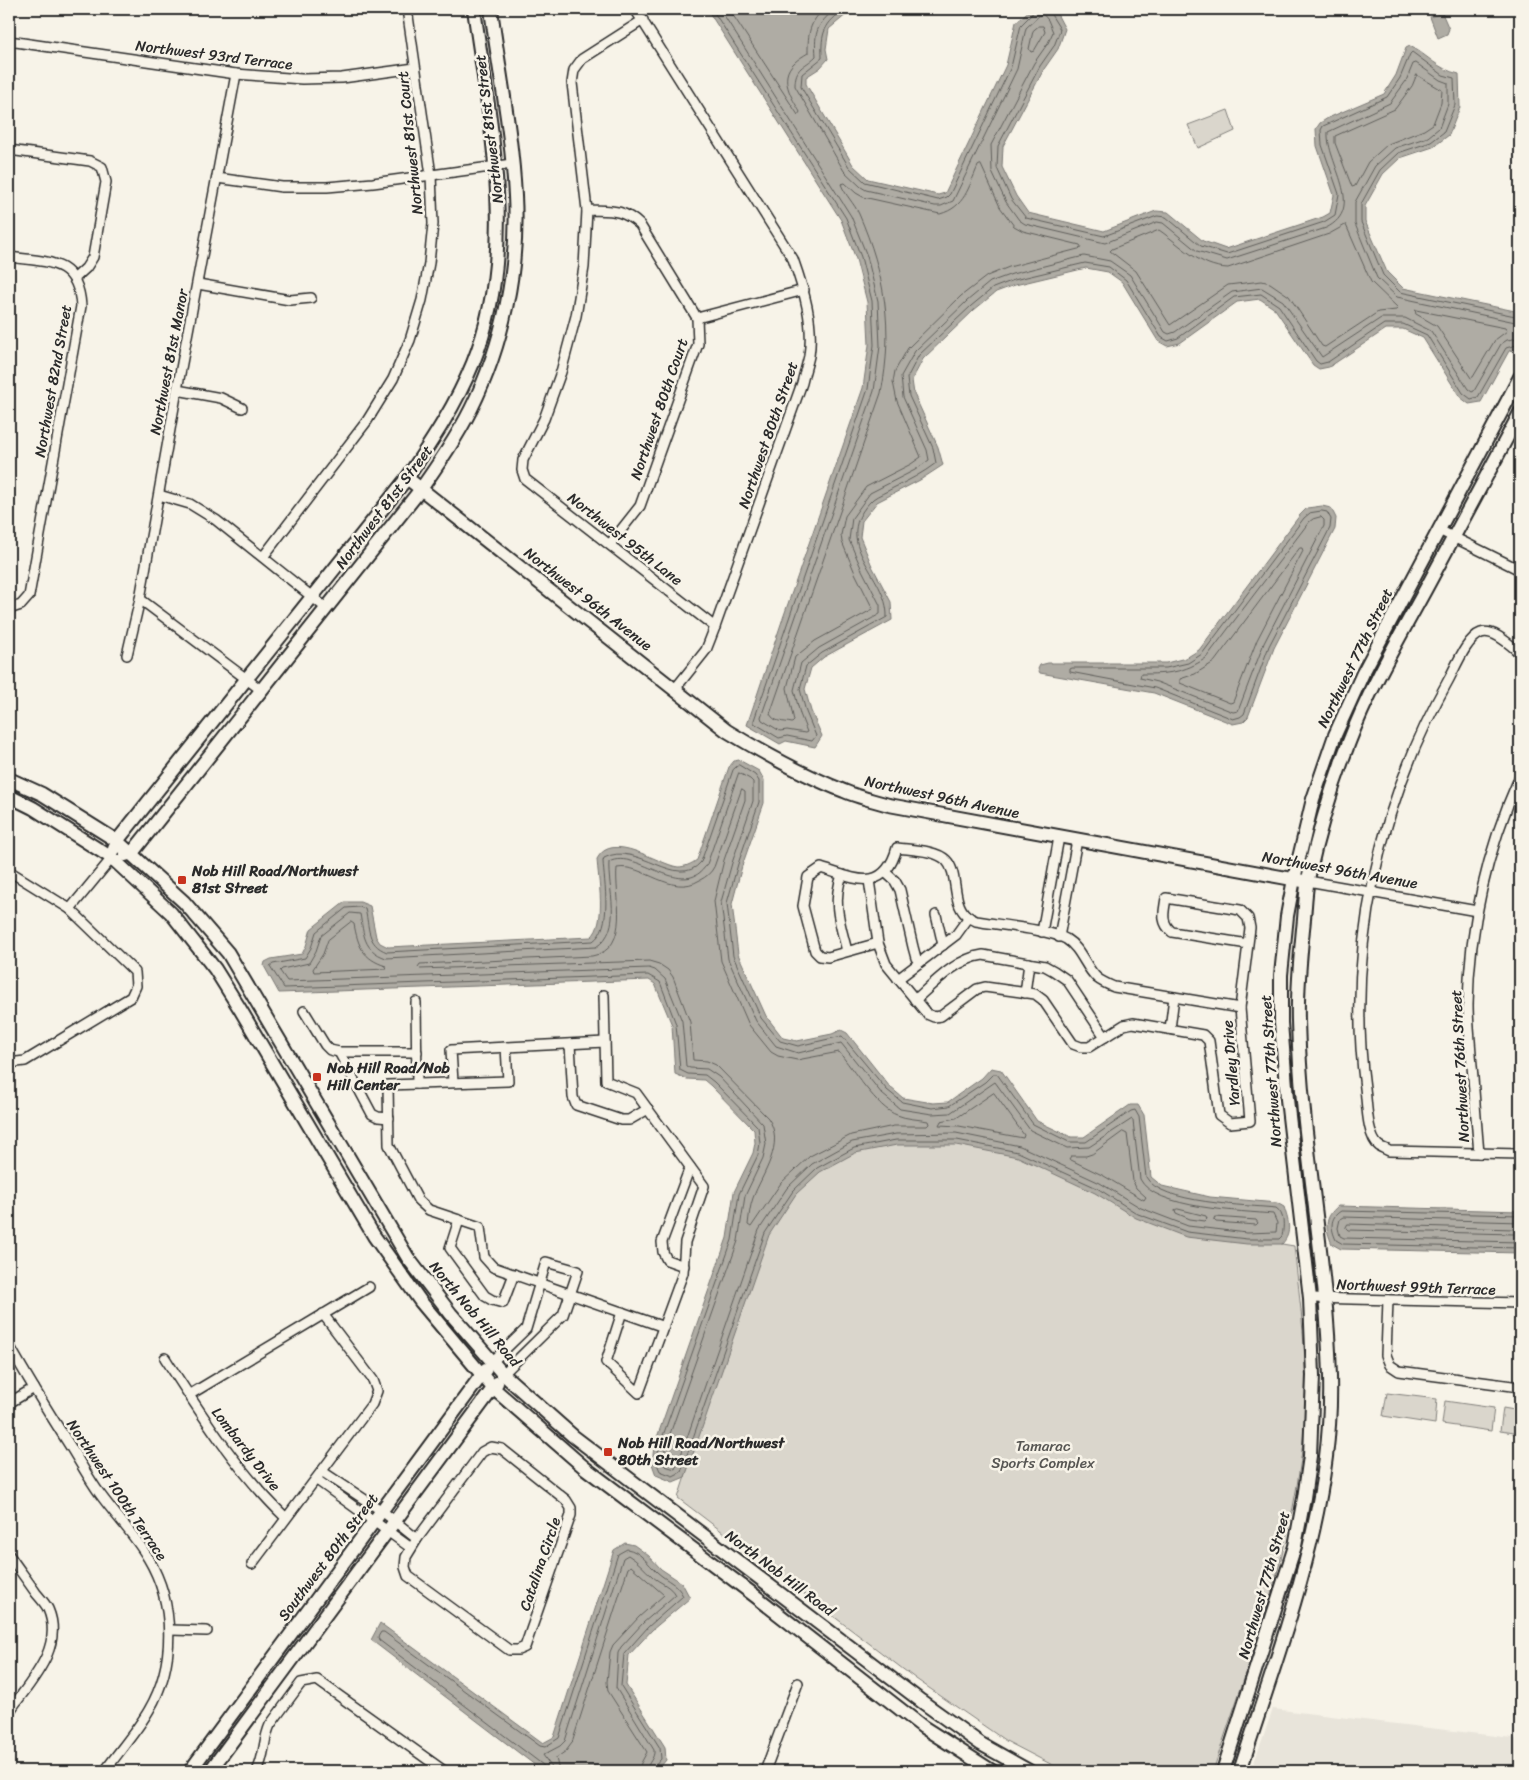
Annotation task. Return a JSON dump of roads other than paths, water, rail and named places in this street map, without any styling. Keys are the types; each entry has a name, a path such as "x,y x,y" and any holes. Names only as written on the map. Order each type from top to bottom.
{"street":[{"name":"Northwest 81st Court","path":"263,557 367,421 393,379 410,340 422,300 430,264 433,224 430,175 407,9"},
{"name":"Northwest 81st Street","path":"70,909 112,858 117,841 407,478 456,401 473,362 486,322 494,284 498,239 498,198 495,166 474,9"},
{"name":"Northwest 81st Street","path":"132,854 421,489 450,446 471,408 489,366 510,287 515,240 515,197 512,164 491,9"},
{"name":"Northwest 80th Street","path":"635,9 793,259 804,290 810,328 809,356 802,383 715,627 706,650 675,689"},
{"path":"643,20 582,59 574,70 572,83 587,210 616,211 629,215 640,225 698,318 804,290"},
{"name":"Northwest 93rd Terrace","path":"9,41 236,74 312,79 342,78 416,68"},
{"name":"Northwest 81st Manor","path":"127,655 140,599 236,74"},
{"path":"9,150 90,161 102,167 106,182 93,257 86,268 74,279 67,270 54,263 9,257"},
{"path":"217,178 282,186 327,187 512,164"},
{"name":"Northwest 95th Lane","path":"587,210 584,267 576,316 561,372 544,419 523,460 522,470 525,478 715,627"},
{"name":"Northwest 82nd Street","path":"9,609 21,605 29,596 82,306 80,292 74,279"},
{"path":"198,284 290,300 311,298"},
{"name":"Northwest 80th Court","path":"610,544 640,506 698,344 698,318"},
{"name":"Northwest 77th Street","path":"1223,1771 1295,1546 1310,1456 1313,1340 1310,1298 1287,1099 1281,1023 1282,966 1287,916 1294,879 1313,800 1334,736 1363,672 1520,377"},
{"path":"177,390 222,398 242,408"},
{"name":"Northwest 77th Street","path":"1240,1771 1308,1550 1319,1501 1330,1421 1326,1298 1302,1097 1298,1022 1298,976 1308,882 1328,803 1349,742 1377,680 1520,413"},
{"name":"Northwest 96th Avenue","path":"407,478 727,730 765,754 806,775 846,792 889,805 1477,911"},
{"path":"159,495 190,504 216,520 326,608"},
{"path":"1439,530 1520,570"},
{"path":"140,599 261,690"},
{"path":"1520,652 1493,634 1481,633 1470,640 1433,708 1408,763 1387,823 1370,891 1361,957 1360,1021 1364,1080 1371,1134 1378,1145 1389,1151 1520,1154"},
{"name":"Northwest 76th Street","path":"1479,1153 1468,1006 1470,955 1477,911 1488,864 1505,810 1520,776"},
{"name":"North Nob Hill Road","path":"9,779 42,794 117,841 184,902 228,953 408,1258 503,1374 573,1436 921,1701 981,1744 1029,1771"},
{"path":"9,796 33,808 112,858 171,913 215,969 374,1236 421,1302 493,1388 584,1468 754,1595 923,1727 992,1771"},
{"path":"1042,932 1059,837"},
{"path":"1059,937 1076,840"},
{"path":"878,943 828,957 820,956 815,951 803,906 808,877 821,868 862,880 880,877 891,866 898,848 934,854 946,860 951,868 959,905 965,915 969,917 956,934 898,979"},
{"path":"112,858 132,854"},
{"path":"9,871 70,909 134,972 136,986 131,997 123,1002 24,1061 9,1064"},
{"path":"885,872 895,881 900,890 916,958 920,962"},
{"path":"842,875 836,908 847,952"},
{"name":"Yardley Drive","path":"869,880 878,943 886,964 927,1014 934,1017 941,1016 977,989 985,987 1035,994 1043,1000 1073,1044 1081,1047 1089,1047 1124,1025 1133,1023 1203,1035 1208,1041 1219,1115 1230,1123 1250,1121 1240,1008 1114,987 1104,983 1096,976 1077,949 1066,939 1042,932 976,921 969,917"},
{"path":"1048,898 1065,902"},
{"path":"1240,1008 1248,944 1250,928 1248,918 1240,910 1166,898 1163,920 1166,927 1172,932 1248,944"},
{"path":"936,915 943,945"},
{"path":"915,1000 967,958 983,955 1029,963 1044,966 1067,980 1105,1037"},
{"path":"1025,993 1029,963"},
{"path":"604,995 606,1081 636,1092 704,1186 685,1242 684,1273 639,1393 606,1362 622,1312"},
{"path":"1170,1029 1174,997"},
{"path":"416,1002 417,1084"},
{"path":"304,1011 330,1050 339,1052 417,1052"},
{"path":"453,1082 451,1050 605,1042"},
{"path":"570,1044 573,1097 576,1105 621,1120 629,1120 648,1110"},
{"path":"506,1047 508,1081 388,1085 389,1145 418,1200 429,1210 480,1226 484,1257 493,1267 664,1327"},
{"path":"339,1052 372,1114 378,1117 389,1118"},
{"path":"684,1266 667,1260 663,1252 662,1242 690,1167"},
{"path":"459,1220 450,1248 485,1296 503,1303 514,1274"},
{"path":"492,1362 526,1329 546,1262 578,1271 563,1315 503,1374"},
{"path":"189,1395 369,1287"},
{"name":"Northwest 99th Terrace","path":"1310,1298 1520,1303"},
{"path":"1388,1300 1386,1355 1390,1365 1399,1371 1520,1387"},
{"path":"252,1564 323,1472 372,1404 377,1391 373,1380 323,1314"},
{"name":"Northwest 100th Terrace","path":"9,1346 99,1493 148,1557 159,1578 170,1630"},
{"name":"Lombardy Drive","path":"165,1358 214,1434 270,1503 286,1518"},
{"name":"Southwest 80th Street","path":"190,1771 492,1362"},
{"name":"Southwest 80th Street","path":"210,1771 503,1374"},
{"path":"9,1403 34,1388"},
{"name":"Catalina Circle","path":"491,1447 502,1449 566,1500 571,1508 571,1515 525,1647 518,1650 509,1650 408,1576 405,1567 406,1557 417,1539 482,1452 491,1447"},
{"path":"323,1472 339,1476 347,1483 347,1488 412,1548"},
{"path":"316,1480 340,1496 378,1516 390,1526 417,1539"},
{"path":"340,1496 347,1488"},
{"path":"9,1712 45,1661 50,1648 52,1634 48,1608 10,1560"},
{"path":"104,1771 150,1709 161,1683 170,1630 207,1631"},
{"path":"257,1771 263,1759 266,1733 270,1725 301,1682 316,1680 444,1771"},
{"path":"765,1771 798,1683"}],"water":[{"path":"707,9 853,9 829,29 826,49 828,59 820,68 806,77 806,84 853,165 868,179 938,195 945,193 1006,65 1016,22 1031,9 1050,9 1056,12 1065,29 1058,49 1044,69 1003,146 1002,167 1016,196 1028,213 1104,231 1156,211 1168,212 1203,241 1226,249 1330,213 1334,195 1317,146 1316,129 1320,123 1328,118 1384,94 1396,75 1406,48 1410,46 1439,66 1459,74 1460,107 1449,135 1433,147 1400,158 1383,174 1365,206 1365,221 1387,272 1403,288 1520,312 1520,347 1509,351 1481,402 1469,404 1460,397 1423,338 1403,329 1386,329 1329,367 1319,369 1313,365 1275,309 1260,299 1237,302 1180,343 1167,346 1158,341 1122,282 1108,272 1086,268 1015,285 996,292 974,310 923,359 912,380 914,394 938,447 943,465 920,480 877,502 862,521 860,537 872,566 891,602 892,620 824,657 811,668 805,689 811,711 822,736 815,747 786,741 780,744 747,725 863,388 869,345 867,302 856,259 841,220"},
{"path":"1442,13 1449,29 1447,34 1438,38 1430,17"},
{"path":"1322,506 1331,508 1336,518 1335,529 1274,648 1248,717 1243,722 1233,724 1154,693 1040,673 1038,669 1040,665 1048,663 1166,663 1186,658 1199,650 1300,515 1307,508"},
{"path":"739,760 759,771 764,780 764,803 742,866 732,904 738,954 766,1016 783,1038 797,1041 832,1034 841,1030 847,1033 890,1087 903,1098 933,1103 948,1102 982,1078 991,1068 1001,1070 1037,1121 1071,1137 1084,1137 1130,1105 1138,1105 1144,1115 1151,1177 1162,1186 1210,1197 1277,1203 1284,1207 1289,1226 1288,1235 1282,1244 1247,1244 1186,1237 1136,1218 1095,1193 1018,1157 956,1145 897,1145 855,1153 820,1172 796,1194 769,1235 685,1477 673,1482 656,1475 652,1464 654,1446 727,1238 734,1192 753,1153 755,1143 754,1130 711,1086 704,1080 687,1079 675,1074 672,1025 655,984 649,980 279,993 264,966 265,962 271,959 302,954 311,929 345,902 360,902 370,906 376,937 380,943 388,947 591,937 596,931 600,912 597,859 604,851 613,848 624,848 678,867 688,865 697,860 729,767 734,761"},
{"path":"1338,1206 1520,1211 1520,1253 1341,1249 1332,1244 1327,1228 1330,1215"},
{"path":"625,1543 634,1545 649,1556 661,1569 682,1583 690,1598 652,1630 629,1655 626,1685 665,1747 666,1760 657,1771 540,1771 540,1769 371,1640 380,1623 543,1743 554,1737 614,1550"}],"place":[{"name":"Nob Hill Road/Northwest 81st Street","path":"182,880"},
{"name":"Nob Hill Road/Nob Hill Center","path":"317,1077"},
{"name":"Nob Hill Road/Northwest 80th Street","path":"608,1452"}],"park label":[{"name":"Tamarac Sports Complex","path":"1043,1454"}]}
